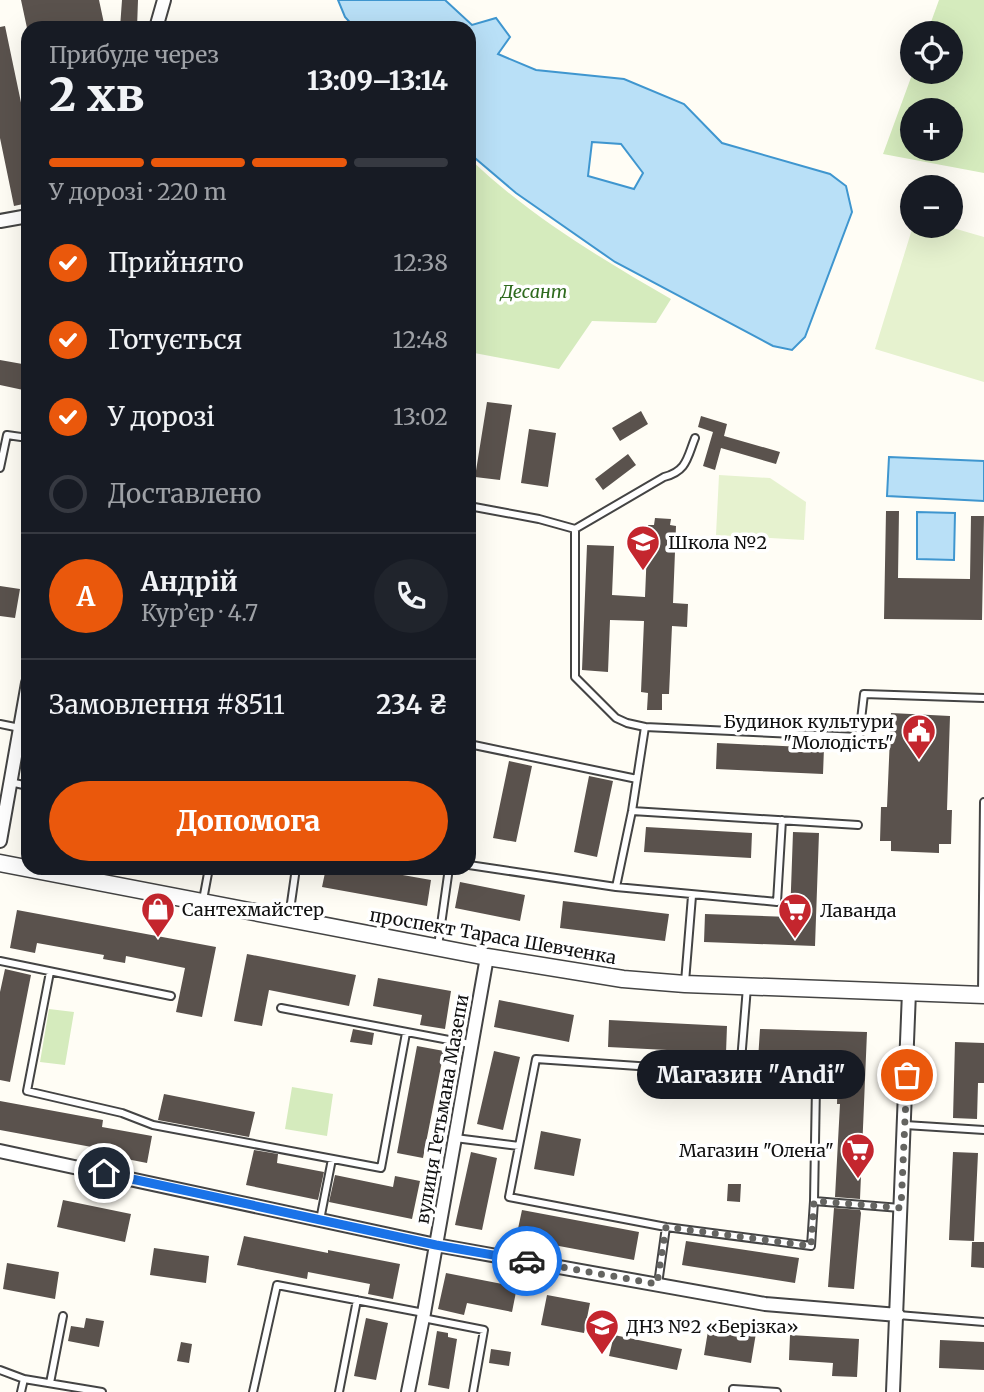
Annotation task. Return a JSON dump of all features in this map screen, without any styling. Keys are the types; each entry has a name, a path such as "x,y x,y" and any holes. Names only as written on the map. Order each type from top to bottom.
{"street":[{"path":"158,21 164,0"},
{"path":"0,221 21,217"},
{"path":"0,841 6,790 21,723"},
{"name":"проспект Тараса Шевченка","path":"0,863 21,867"},
{"name":"проспект Тараса Шевченка","path":"62,875 487,957 623,979 685,984 983,994"},
{"name":"вулиця Гетьмана Мазепи","path":"408,1392 487,957"},
{"path":"893,1392 909,992"},
{"path":"0,1151 436,1245 765,1304 898,1315"}],"lane":[{"path":"0,468 7,435 21,437"},
{"path":"476,508 575,529 664,477 678,473 685,465 695,438"},
{"path":"575,529 575,679 616,718 627,723 645,727 859,737 864,694 984,698"},
{"path":"0,724 20,728"},
{"path":"616,887 632,811 645,727"},
{"path":"476,745 637,779"},
{"path":"983,994 984,802"},
{"path":"632,811 858,825"},
{"path":"476,866 616,887 777,902 782,820"},
{"path":"203,902 208,875"},
{"path":"289,917 295,875"},
{"path":"438,946 448,875"},
{"path":"685,984 692,896"},
{"path":"0,961 171,996"},
{"path":"50,972 27,1091 122,1113 153,1125 381,1168 406,1033"},
{"path":"740,1073 747,985"},
{"path":"281,1009 470,1044"},
{"path":"536,1059 740,1073 816,1085 811,1246 666,1227 509,1197 519,1146 536,1059"},
{"path":"905,1125 984,1130"},
{"path":"454,1137 519,1146"},
{"path":"320,1220 332,1159"},
{"path":"814,1201 901,1208"},
{"path":"657,1284 666,1227"},
{"path":"253,1392 277,1285 358,1300 484,1330 473,1392"},
{"path":"339,1392 358,1300"},
{"path":"50,1383 63,1315"},
{"path":"898,1315 984,1322"},
{"path":"0,1370 24,1379 102,1392"},
{"path":"21,1392 24,1379"},
{"path":"733,1392 733,1389 777,1392"}],"green space":[{"path":"939,0 984,0 984,173 920,161 963,161 963,98 903,98 909,84 963,84 963,21 931,21"},
{"path":"900,108 900,157 883,154"},
{"name":"Десант","path":"476,164 540,217 671,299 656,323 592,321 559,369 476,353"},
{"path":"963,231 984,237 984,382 875,349 909,238 963,238"},
{"path":"719,475 770,478 806,502 804,540 716,535"},
{"path":"49,1009 74,1012 65,1065 40,1062"},
{"path":"292,1087 333,1094 327,1136 285,1129"}],"water":[{"path":"338,0 445,0 468,21 349,21"},
{"path":"496,18 510,37 498,54 536,70 624,79 684,104 722,143 830,174 846,186 852,212 805,337 792,350 773,346 615,262 516,193 476,159 476,24","holes":["592,142 621,144 643,173 634,189 588,176"]},
{"path":"889,457 984,461 984,501 887,496"},
{"path":"917,512 955,513 954,560 917,559"}],"building":[{"path":"21,0 99,0 104,21 26,21"},
{"path":"122,0 138,0 137,21 120,21"},
{"path":"5,26 21,103 21,204 14,206 0,138 0,27"},
{"path":"0,360 21,364 21,390 0,385"},
{"path":"487,402 512,405 500,480 476,477"},
{"path":"641,411 648,424 620,441 612,428"},
{"path":"701,416 727,424 724,436 780,452 776,464 721,448 715,470 703,466 713,432 698,427"},
{"path":"529,429 556,433 548,487 521,483"},
{"path":"628,454 636,465 603,490 595,479"},
{"path":"886,511 899,511 898,578 970,579 971,516 984,516 982,620 884,619"},
{"path":"655,518 671,519 670,525 676,526 673,603 688,604 687,627 672,626 669,694 662,694 662,710 647,710 648,693 641,692 644,621 610,620 608,672 582,670 587,545 614,546 612,595 645,597 648,525 654,525"},
{"path":"0,586 20,589 15,618 0,616"},
{"name":"Будинок культури \"Молодість\"","path":"891,713 950,716 947,810 952,810 951,844 939,844 939,853 891,851 891,841 880,841 881,807 887,807"},
{"path":"717,743 824,748 823,774 716,769"},
{"path":"509,761 532,766 516,842 493,838"},
{"path":"589,776 613,781 597,857 574,852"},
{"path":"646,827 752,833 751,858 644,852"},
{"path":"793,832 819,833 815,946 704,942 705,914 790,917"},
{"path":"325,875 403,875 431,880 427,906 322,887"},
{"path":"460,882 525,895 520,921 455,908"},
{"path":"563,901 669,914 665,941 560,928"},
{"path":"17,910 216,947 202,1017 176,1012 185,968 126,956 125,963 103,959 104,955 37,943 35,953 10,948"},
{"path":"247,954 356,975 349,1006 269,990 262,1026 234,1021"},
{"path":"5,969 31,975 10,1082 0,1080 0,992"},
{"path":"378,978 451,991 445,1029 420,1025 422,1015 373,1006"},
{"path":"499,1000 574,1015 569,1042 494,1027"},
{"path":"609,1020 727,1026 726,1053 608,1047"},
{"path":"353,1029 374,1033 372,1045 350,1042"},
{"path":"760,1029 867,1032 860,1199 835,1197 840,1104 837,1104 838,1059 783,1057 783,1061 758,1060"},
{"path":"955,1042 984,1043 984,1083 978,1083 977,1119 953,1118"},
{"path":"417,1046 444,1051 423,1158 397,1153"},
{"path":"494,1051 520,1057 503,1130 477,1124"},
{"path":"164,1094 255,1112 249,1137 158,1120"},
{"path":"0,1101 103,1120 102,1127 152,1136 147,1163 96,1153 97,1148 0,1130"},
{"path":"541,1131 581,1139 574,1176 534,1169"},
{"path":"254,1150 278,1154 277,1163 324,1172 318,1200 246,1185"},
{"path":"471,1152 497,1158 482,1230 455,1225"},
{"path":"953,1152 978,1153 974,1241 949,1240"},
{"path":"335,1175 393,1187 395,1176 420,1181 412,1219 329,1202"},
{"path":"728,1184 741,1184 740,1202 727,1201"},
{"path":"63,1200 131,1214 125,1242 57,1227"},
{"path":"834,1208 860,1210 861,1213 854,1289 828,1287"},
{"path":"522,1210 639,1232 634,1260 516,1238"},
{"path":"244,1236 400,1264 393,1299 368,1294 370,1284 308,1272 307,1279 237,1265"},
{"path":"686,1241 799,1258 795,1283 682,1265"},
{"path":"972,1242 984,1242 984,1268 971,1267"},
{"path":"154,1248 209,1256 206,1283 150,1275"},
{"path":"7,1263 59,1272 55,1299 3,1289"},
{"path":"446,1273 517,1287 512,1312 467,1303 464,1315 438,1309"},
{"path":"547,1295 590,1303 584,1333 541,1325"},
{"path":"86,1318 104,1321 99,1347 68,1341 71,1326 84,1328"},
{"path":"366,1318 388,1323 376,1380 354,1376"},
{"path":"709,1325 756,1333 751,1363 704,1355"},
{"path":"437,1331 448,1333 448,1337 457,1339 449,1389 428,1385"},
{"path":"614,1335 682,1349 677,1370 609,1356"},
{"path":"790,1335 859,1339 857,1377 832,1376 833,1363 789,1360"},
{"path":"940,1340 984,1342 984,1370 939,1368"},
{"path":"181,1342 192,1344 189,1363 177,1361"},
{"path":"491,1349 511,1352 509,1366 489,1363"}],"way so far":[{"path":"527,1261 657,1284 666,1227 811,1246 814,1201 901,1208 907,1075"}],"place":[{"name":"Школа №2","path":"643,572"},
{"name":"Будинок культури \"Молодість\"","path":"919,761"},
{"name":"Сантехмайстер","path":"158,939"},
{"name":"Лаванда","path":"795,940"},
{"name":"Магазин \"Andi\"","path":"907,1075"},
{"name":"Магазин \"Олена\"","path":"858,1180"},
{"name":"ДНЗ №2 «Берізка»","path":"602,1356"}],"route":[{"path":"104,1173 436,1245 527,1261"}]}
